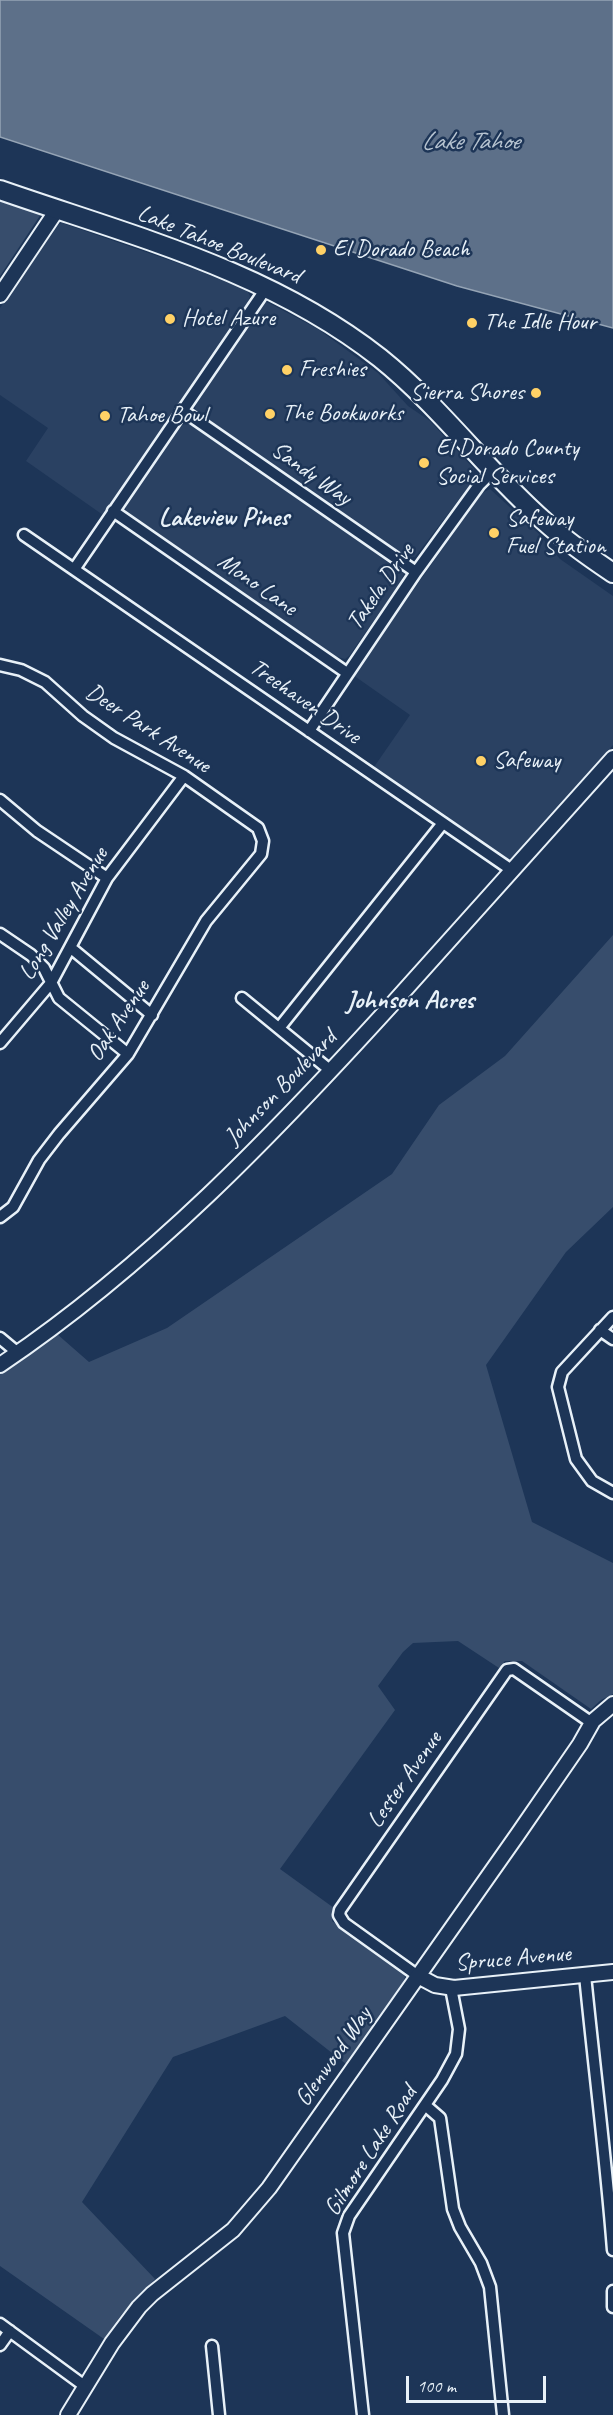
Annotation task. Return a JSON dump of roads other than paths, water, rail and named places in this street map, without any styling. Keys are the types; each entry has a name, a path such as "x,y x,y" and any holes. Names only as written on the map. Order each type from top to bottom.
{"highway":[{"name":"Lake Tahoe Boulevard","path":"0,190 183,252 267,287 325,319 380,358 426,399 544,521 613,573"}],"street":[{"path":"0,295 57,210"},
{"path":"75,568 267,287"},
{"name":"Sandy Way","path":"182,410 416,572"},
{"name":"Takela Drive","path":"309,731 416,572 479,485 494,470"},
{"name":"Mono Lane","path":"113,511 347,674"},
{"name":"Treehaven Drive","path":"24,535 513,871"},
{"name":"Deer Park Avenue","path":"0,665 21,670 45,682 83,716 114,738 184,776 258,828 263,841"},
{"name":"Johnson Boulevard","path":"0,1365 48,1332 107,1286 209,1194 332,1071 613,758"},
{"name":"Long Valley Avenue","path":"0,1043 51,983 107,878 184,776"},
{"path":"0,800 37,831 107,878"},
{"path":"280,1027 443,823"},
{"name":"Oak Avenue","path":"0,1217 13,1207 39,1160 59,1134 128,1054 206,921 261,854 263,841"},
{"path":"0,934 44,968 59,998 128,1054"},
{"path":"71,948 152,1015"},
{"path":"242,998 332,1071"},
{"path":"613,1317 562,1372 558,1387 576,1459 592,1481 613,1493"},
{"path":"600,1330 613,1339"},
{"path":"0,1338 18,1353"},
{"name":"Lester Avenue","path":"418,1977 340,1918 340,1910 510,1668 592,1723"},
{"name":"Glenwood Way","path":"68,2415 108,2351 140,2307 152,2294 220,2242 253,2209 418,1977 580,1744 592,1723 600,1713 613,1704"},
{"name":"Spruce Avenue","path":"418,1977 435,1985 451,1988 613,1972"},
{"path":"585,1975 613,2250"},
{"name":"Gilmore Lake Road","path":"363,2415 343,2233 349,2216 450,2066 459,2042 458,2015 451,1988"},
{"path":"425,2105 440,2118 453,2209 460,2227 481,2263 490,2287 503,2415"},
{"path":"613,2291 613,2307"},
{"path":"0,2324 86,2387"},
{"path":"0,2345 10,2331"},
{"path":"212,2346 219,2415"}],"water":[{"name":"Lake Tahoe","path":"0,0 613,0 613,328 457,286 0,137"}],"place":[{"name":"El Dorado Beach","path":"321,250"},
{"name":"Hotel Azure","path":"170,319"},
{"name":"The Idle Hour","path":"472,323"},
{"name":"Freshies","path":"287,370"},
{"name":"Sierra Shores","path":"536,393"},
{"name":"The Bookworks","path":"270,414"},
{"name":"Tahoe Bowl","path":"105,416"},
{"name":"El Dorado County Social Services","path":"424,463"},
{"name":"Safeway Fuel Station","path":"494,533"},
{"name":"Safeway","path":"481,761"}],"district":[{"name":"Lakeview Pines","path":"224,518"},
{"name":"Johnson Acres","path":"410,1001"}]}
